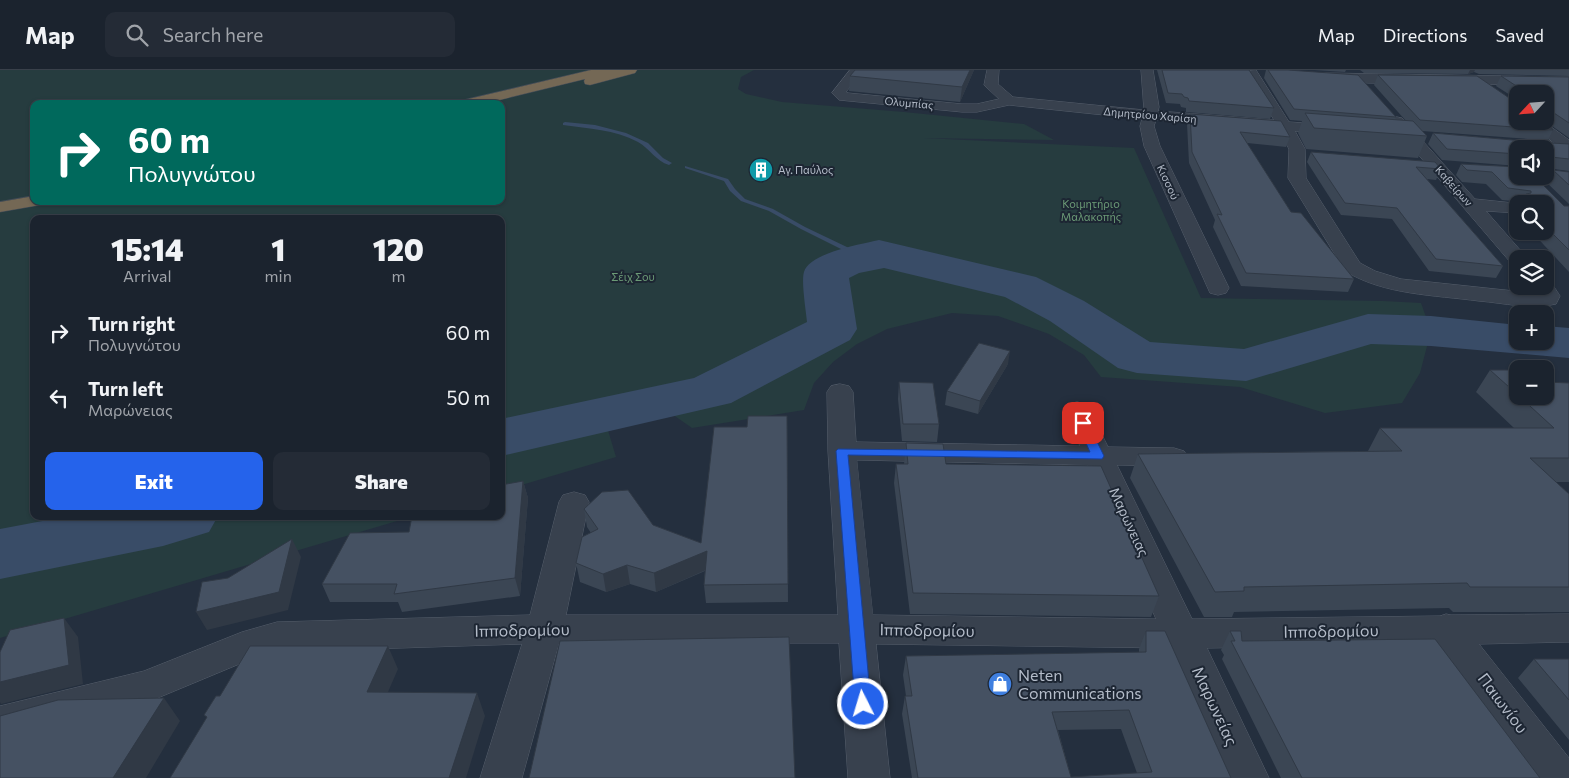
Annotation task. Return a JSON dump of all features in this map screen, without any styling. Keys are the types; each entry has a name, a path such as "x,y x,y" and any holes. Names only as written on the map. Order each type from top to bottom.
{"highway":[{"path":"482,100 606,70"},
{"path":"505,102 631,70"},
{"path":"0,195 30,190"},
{"path":"0,208 30,202"}],"street":[{"name":"Ολυμπίας","path":"857,70 839,93 841,95 962,108 977,108 1009,101"},
{"path":"993,70 991,86 1009,101"},
{"name":"Κισσού","path":"1147,70 1152,107 1147,126 1152,146 1218,288"},
{"path":"1456,70 1477,80 1493,92"},
{"path":"1545,70 1569,80"},
{"path":"1243,71 1270,73"},
{"path":"1243,71 1284,126 1297,149 1297,178 1352,267 1360,273 1382,282 1400,285 1533,300 1548,299 1546,295"},
{"path":"1355,75 1372,93"},
{"path":"1309,76 1355,75 1477,80 1569,80"},
{"name":"Δημητρίου Χαρίση","path":"1009,101 1149,116 1352,131"},
{"name":"Καβείρων","path":"1384,108 1510,250"},
{"path":"1546,130 1569,148"},
{"path":"1390,134 1427,137"},
{"path":"1554,147 1569,148"},
{"path":"1297,155 1316,157"},
{"path":"1418,165 1464,169"},
{"path":"1554,176 1569,178"},
{"path":"1538,185 1547,194"},
{"path":"1470,204 1509,207"},
{"path":"840,392 842,451 869,778"},
{"name":"Μαρώνειας","path":"1077,410 1181,634"},
{"path":"842,451 1198,457"},
{"path":"501,778 545,629 574,502"},
{"name":"Ιπποδρομίου","path":"0,724 148,686 255,642 277,636 545,629 857,629 1181,634 1446,628 1569,628"},
{"name":"Παιωνίου","path":"1446,628 1559,778"},
{"name":"Μαρωνείας","path":"1181,634 1248,778"},
{"path":"224,693 255,642"}],"green space":[{"name":"Σέιχ Σου","path":"0,70 754,70 741,77 738,89 746,94 782,102 1024,124 1054,140 923,138 1134,148 1201,298 1421,303 1431,331 1420,373 1402,403 1325,413 1240,387 1101,377 1084,355 1049,334 998,316 952,313 887,329 857,344 833,362 814,383 804,410 692,428 669,412 601,407 616,457 505,490 505,215 30,215 30,520 400,520 0,638"}],"building":[{"path":"855,70 970,70 962,87 850,76"},
{"path":"1162,70 1249,70 1274,108 1189,101 1182,94 1168,93"},
{"path":"1268,70 1358,75 1396,117 1294,109"},
{"path":"1378,75 1477,76 1509,98 1509,127 1420,120"},
{"path":"1501,76 1569,77 1569,123 1554,113 1554,85 1515,85"},
{"path":"1305,113 1413,121 1427,136 1314,128"},
{"path":"1190,114 1281,121 1290,137 1240,132 1291,212 1301,213 1354,279 1246,273 1217,214 1222,215 1192,152"},
{"path":"1433,133 1513,140 1509,140 1509,153 1447,149"},
{"path":"1554,143 1569,144 1569,159 1554,157"},
{"path":"1311,152 1435,162 1441,169 1416,167 1503,266 1436,259 1397,208 1345,203"},
{"path":"1461,164 1509,167 1509,185 1543,185 1553,195 1526,195 1531,193 1531,191 1508,188 1492,172 1467,170"},
{"path":"1554,170 1569,172 1569,185 1554,171"},
{"path":"1554,196 1564,206 1569,206 1569,250 1554,235"},
{"path":"979,343 1010,351 980,401 947,391"},
{"path":"1490,370 1509,370 1509,387"},
{"path":"899,382 933,383 939,424 903,424"},
{"path":"1554,382 1569,383 1569,458 1530,458 1569,494 1569,587 1470,587 1467,583 1244,587 1244,591 1215,592 1138,454 1402,451 1380,428 1554,428 1529,405 1554,405"},
{"path":"748,416 787,416 788,584 704,585 707,551 654,573 627,565 603,574 576,563 582,537 598,529 584,509 602,492 628,490 653,525 701,543 714,427 747,427"},
{"path":"906,443 943,444 946,464 1101,466 1159,596 913,593 896,464 908,464"},
{"path":"523,481 515,578 394,594 397,584 322,584 350,533 409,532 411,520 505,520 505,484"},
{"path":"292,539 279,592 196,612 202,582 228,578"},
{"path":"64,618 69,665 0,682 0,652 10,630"},
{"path":"1146,631 1165,631 1231,778 918,778 905,696 912,696 906,656 1146,652","holes":["1129,710 1152,772 1071,777 1052,712"]},
{"path":"1230,631 1241,631 1242,641 1435,639 1540,778 1302,778 1231,641 1235,641"},
{"path":"789,637 795,778 529,778 560,641"},
{"path":"250,646 388,646 367,692 477,693 449,778 170,778 207,717 204,715 216,696 220,696"},
{"path":"1534,659 1569,659 1569,700"},
{"path":"164,698 113,778 0,778 0,716 58,700"}],"waterway":[{"path":"565,124 585,125 624,134 642,142 661,159 669,163"},
{"path":"687,167 726,180 732,190 743,200 771,210 803,228 868,259"},
{"path":"505,437 711,391 832,329 826,272 850,260 868,259 879,253 1020,287 1067,311 1137,357 1246,365 1368,329 1431,331 1509,339"},
{"path":"1554,342 1569,343"},
{"path":"0,554 172,520"}],"place":[{"name":"Αγ. Παύλος","path":"761,170"},
{"name":"Neten Communications","path":"1000,684"}],"route":[{"path":"863,704 842,451 1098,456 1083,423"}],"park label":[{"name":"Κοιμητήριο Μαλακοπής","path":"1091,210"}]}
